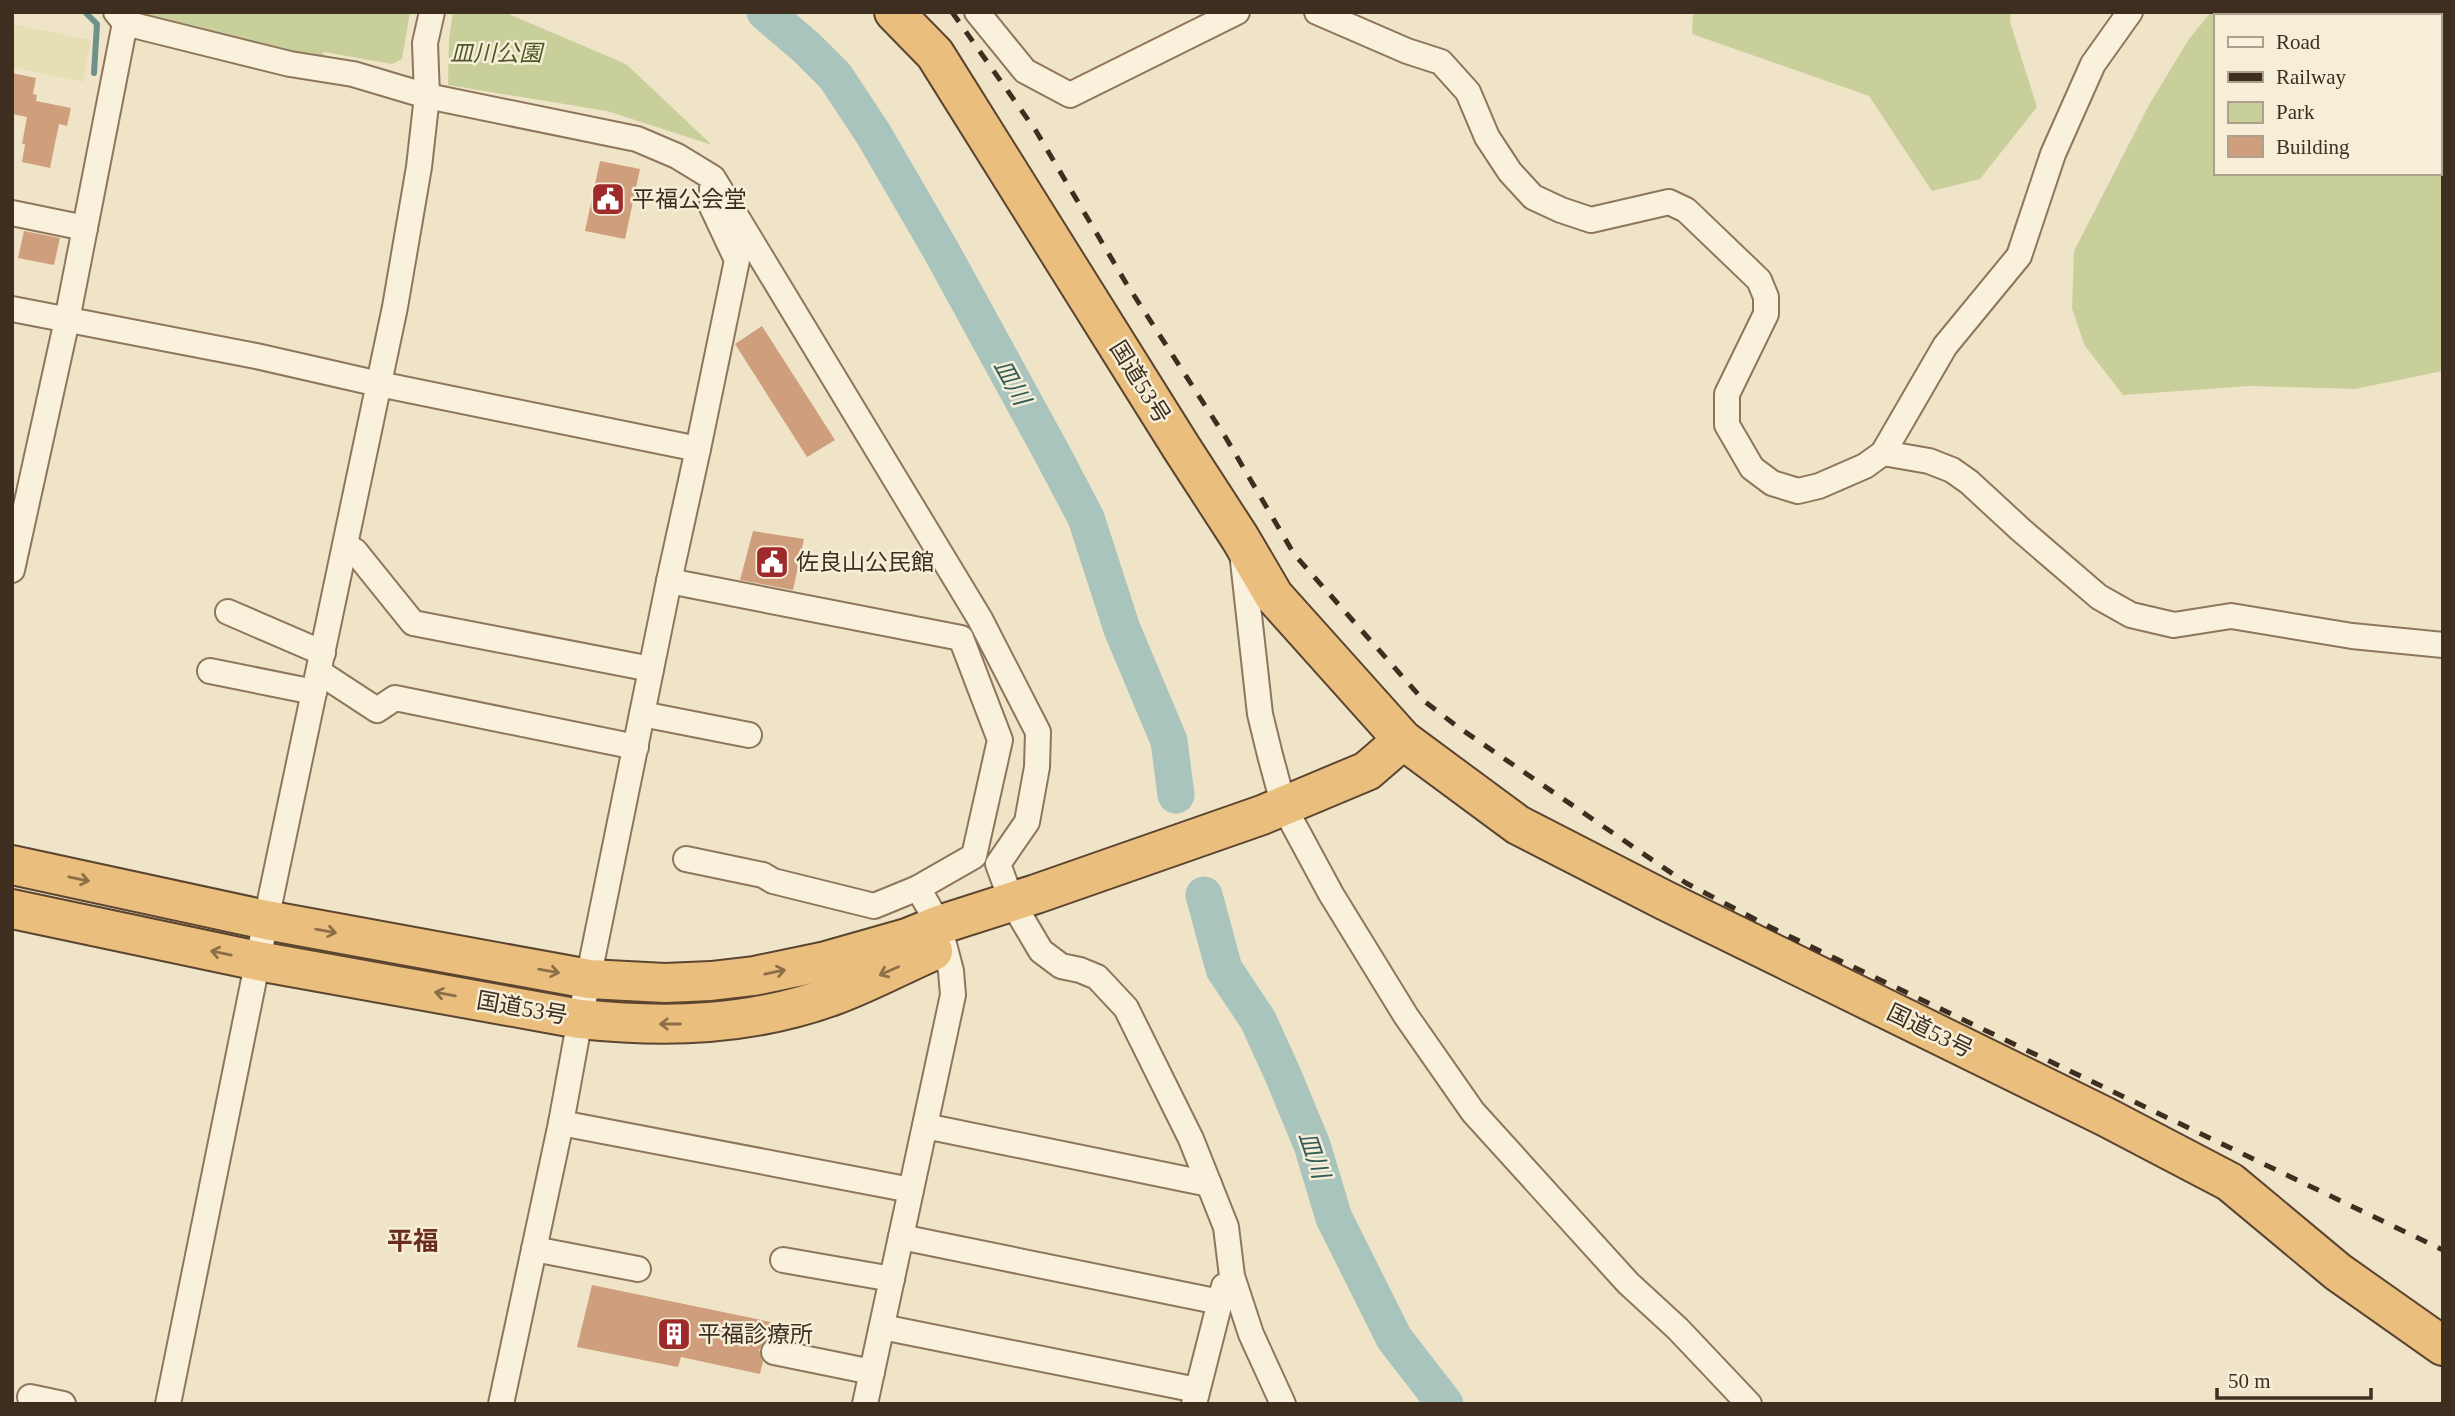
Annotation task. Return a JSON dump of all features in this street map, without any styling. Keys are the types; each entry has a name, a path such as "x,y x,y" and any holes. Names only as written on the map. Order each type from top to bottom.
{"highway":[{"name":"国道53号","path":"894,12 935,54 1274,596 1403,740 1518,825 1664,901 2106,1117 2230,1182 2338,1272 2443,1346"},
{"name":"国道53号","path":"12,909 258,961 580,1018 668,1024 754,1018 837,994 941,935 1024,898 1273,811 1367,771 1403,740"},
{"name":"国道53号","path":"12,865 266,920 589,979 665,983 754,976 907,938 941,935"}],"street":[{"path":"168,1404 266,920 395,307 419,167 427,96 425,43 432,12"},
{"path":"977,12 1025,71 1070,95 1237,12"},
{"path":"1317,12 1407,51 1441,62 1468,92 1487,137 1510,172 1533,197 1591,220 1669,202 1686,210 1759,280 1766,297 1766,314 1727,394 1727,425 1752,468 1772,483 1798,491 1819,486 1865,466 1883,453 1945,346 2019,256 2053,154 2093,64 2130,12"},
{"path":"12,570 20,494 67,320 120,18 290,64 353,74 427,96 637,139 677,156 713,177 980,620 1038,732 1037,767 1027,822 998,864 1024,898 1041,951 1061,966 1097,977 1126,1008 1191,1139 1209,1184 1226,1227 1232,1276 1251,1334 1283,1404"},
{"path":"501,1404 737,260 712,207 713,177"},
{"path":"12,213 85,228"},
{"path":"737,260 762,258"},
{"path":"12,309 256,356 698,449"},
{"path":"1883,453 1929,461 1952,470 2099,597 2131,615 2174,625 2231,616 2352,636 2443,645"},
{"path":"1240,538 1273,811 1331,894 1406,1016 1473,1112 1628,1283 1678,1329 1749,1404"},
{"path":"345,547 355,551 413,623 651,669"},
{"path":"669,580 961,638"},
{"path":"228,612 377,710 395,698 636,747"},
{"path":"961,638 980,620"},
{"path":"686,859 763,875 773,881 874,906 918,888 974,856 1000,740 961,638"},
{"path":"210,671 319,672"},
{"path":"642,714 749,735"},
{"path":"865,1404 953,995 951,971 941,935 918,888"},
{"path":"561,1122 911,1190"},
{"path":"925,1126 1209,1184"},
{"path":"901,1237 1220,1302"},
{"path":"534,1249 638,1269"},
{"path":"783,1260 892,1279"},
{"path":"882,1327 1196,1397 1224,1284 1232,1276"},
{"path":"774,1352 872,1372"},
{"path":"30,1397 63,1404"}],"shaded area":[{"path":"12,24 91,40 83,82 12,67"}],"green space":[{"name":"皿川公園","path":"135,12 410,12 402,59 392,64 324,52 322,58 180,30"},
{"name":"皿川公園","path":"453,12 504,12 626,64 712,145 607,111 448,85 449,39"},
{"path":"1693,12 2011,12 2010,22 2037,107 1980,179 1932,191 1869,96 1692,34"},
{"path":"2211,12 2443,12 2443,371 2355,389 2249,386 2123,395 2085,346 2072,309 2074,251 2149,105 2189,39"}],"building":[{"path":"12,73 36,78 33,94 37,95 36,101 71,108 67,126 59,124 50,168 22,162 27,117 12,114"},
{"name":"平福公会堂","path":"600,161 640,169 625,239 585,231"},
{"path":"24,231 60,238 54,265 18,258"},
{"path":"762,326 835,440 807,457 735,344"},
{"name":"佐良山公民館","path":"753,531 804,539 793,590 740,580"},
{"name":"平福診療所","path":"592,1285 771,1322 767,1339 759,1350 763,1361 760,1374 681,1357 678,1367 577,1347"}],"waterway":[{"path":"85,12 97,24 94,73"},
{"name":"皿川","path":"765,12 835,76 874,135 943,254 1054,457 1086,518 1122,629 1169,741 1176,795"},
{"name":"皿川","path":"1204,895 1224,969 1258,1020 1283,1075 1312,1145 1334,1218 1394,1338 1445,1404"}],"railway":[{"path":"952,12 1036,131 1126,283 1226,438 1294,554 1424,701 1686,883 1770,927 2443,1250"}],"place":[{"name":"平福公会堂","path":"608,199"},
{"name":"佐良山公民館","path":"772,562"},
{"name":"平福診療所","path":"674,1334"}],"district":[{"name":"平福","path":"413,1241"}]}
